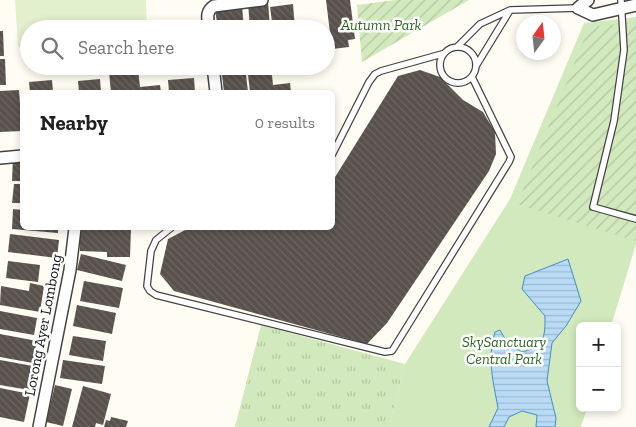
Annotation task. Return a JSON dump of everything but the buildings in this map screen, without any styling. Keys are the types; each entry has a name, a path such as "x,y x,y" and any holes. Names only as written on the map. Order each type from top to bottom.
{"street":[{"path":"208,20 209,9 214,6 262,0"},
{"path":"588,0 578,8 593,15 621,4 636,4"},
{"path":"214,75 216,90"},
{"path":"0,158 20,156"},
{"name":"Lorong Ayer Lombong","path":"39,427 70,270 75,230"}],"lane":[{"path":"621,4 624,50 614,121 593,207 636,219"},
{"path":"458,46 480,24 510,10 578,8"},
{"path":"442,54 439,66 444,77 456,83 462,83 472,77 476,66 510,10"},
{"path":"335,149 375,74 442,54 452,47 458,46 469,50 476,60 476,66"},
{"path":"168,230 156,240 151,251 147,286 156,295 385,352 392,351 484,204 511,157 472,77"}],"green space":[{"path":"15,0 146,0 147,20 20,20 20,47 18,47"},
{"name":"Autumn Park","path":"396,0 469,0 362,62 357,5"},
{"name":"SkySanctuary Central Park","path":"636,17 636,244 612,322 576,322 576,412 586,412 581,427 389,427 405,364 510,199 584,23"},
{"path":"636,22 636,241 517,204 589,27"},
{"path":"261,325 405,364 389,427 235,427"}],"water":[{"path":"568,259 581,301 566,326 552,343 547,381 556,418 555,427 536,427 537,415 522,411 509,417 504,427 489,427 498,408 491,361 495,332 500,330 508,344 522,352 530,350 539,344 544,335 545,316 522,289 525,276"}]}
